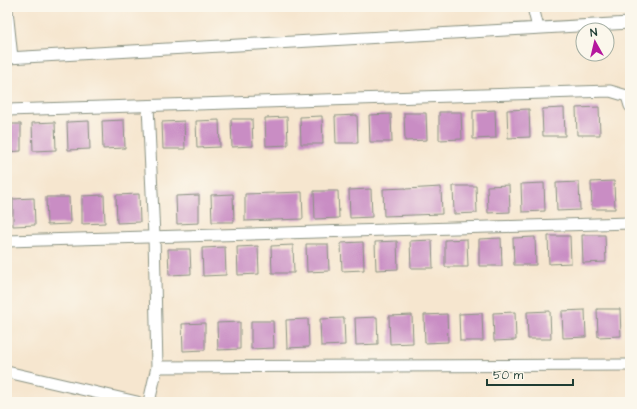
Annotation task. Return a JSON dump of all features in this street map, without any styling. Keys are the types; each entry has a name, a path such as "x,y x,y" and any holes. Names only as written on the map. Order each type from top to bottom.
{"street":[{"path":"534,7 538,28"},
{"path":"7,10 10,58 630,23"},
{"path":"7,110 610,91 627,96 630,106"},
{"path":"148,106 158,367 149,402"},
{"path":"7,241 630,223"},
{"path":"158,367 630,365"},
{"path":"7,372 137,402"}],"building":[{"path":"599,107 600,135 577,135 576,108"},
{"path":"564,108 565,136 543,136 542,109"},
{"path":"529,109 530,137 508,138 507,110"},
{"path":"495,110 496,138 473,139 473,111"},
{"path":"439,112 461,112 462,139 439,140"},
{"path":"404,113 426,113 427,140 405,141"},
{"path":"391,114 392,142 370,142 369,115"},
{"path":"357,115 358,143 336,143 335,116"},
{"path":"322,116 323,144 301,144 300,117"},
{"path":"287,117 288,145 266,146 265,118"},
{"path":"231,119 252,119 253,146 232,147"},
{"path":"124,120 125,148 103,149 102,121"},
{"path":"219,120 220,147 197,148 196,121"},
{"path":"89,121 90,149 68,150 67,122"},
{"path":"184,121 185,149 163,149 162,122"},
{"path":"55,122 56,150 33,151 32,123"},
{"path":"7,124 21,124 21,151 7,152"},
{"path":"614,181 615,209 592,209 591,182"},
{"path":"579,182 580,210 557,211 556,183"},
{"path":"544,183 545,211 522,212 521,184"},
{"path":"509,185 510,212 488,213 487,186"},
{"path":"453,186 476,186 477,213 454,214"},
{"path":"441,187 442,214 384,216 383,189"},
{"path":"371,189 372,217 350,218 349,190"},
{"path":"314,191 338,191 339,218 315,219"},
{"path":"302,192 303,219 245,221 245,194"},
{"path":"139,194 140,222 117,223 116,195"},
{"path":"233,194 234,222 212,222 211,195"},
{"path":"104,195 105,223 82,224 82,196"},
{"path":"199,195 199,223 177,224 176,196"},
{"path":"46,197 69,197 70,224 47,225"},
{"path":"34,198 35,225 13,226 13,199"},
{"path":"582,235 605,235 606,262 583,263"},
{"path":"548,236 570,236 571,263 549,264"},
{"path":"535,237 536,265 514,265 513,238"},
{"path":"501,238 502,266 479,266 479,239"},
{"path":"467,239 468,267 445,267 445,240"},
{"path":"432,240 433,268 411,268 410,241"},
{"path":"397,241 398,269 376,270 375,242"},
{"path":"363,242 364,270 342,271 341,243"},
{"path":"306,244 328,244 329,271 307,272"},
{"path":"293,245 294,273 272,273 271,246"},
{"path":"258,246 259,274 238,275 237,247"},
{"path":"225,247 226,275 203,276 202,248"},
{"path":"168,249 190,249 191,274 169,275"},
{"path":"597,309 620,309 621,336 598,337"},
{"path":"585,310 586,337 563,338 562,311"},
{"path":"550,311 551,339 528,339 527,312"},
{"path":"515,312 516,340 494,341 493,313"},
{"path":"482,313 483,341 460,341 459,314"},
{"path":"447,314 448,342 425,343 424,315"},
{"path":"412,315 413,343 390,344 389,316"},
{"path":"377,317 378,344 356,345 355,318"},
{"path":"344,318 345,345 321,346 320,319"},
{"path":"308,319 309,347 287,348 286,320"},
{"path":"251,321 273,321 274,348 251,349"},
{"path":"240,322 240,349 218,350 217,323"},
{"path":"205,323 205,350 183,351 182,324"}]}
